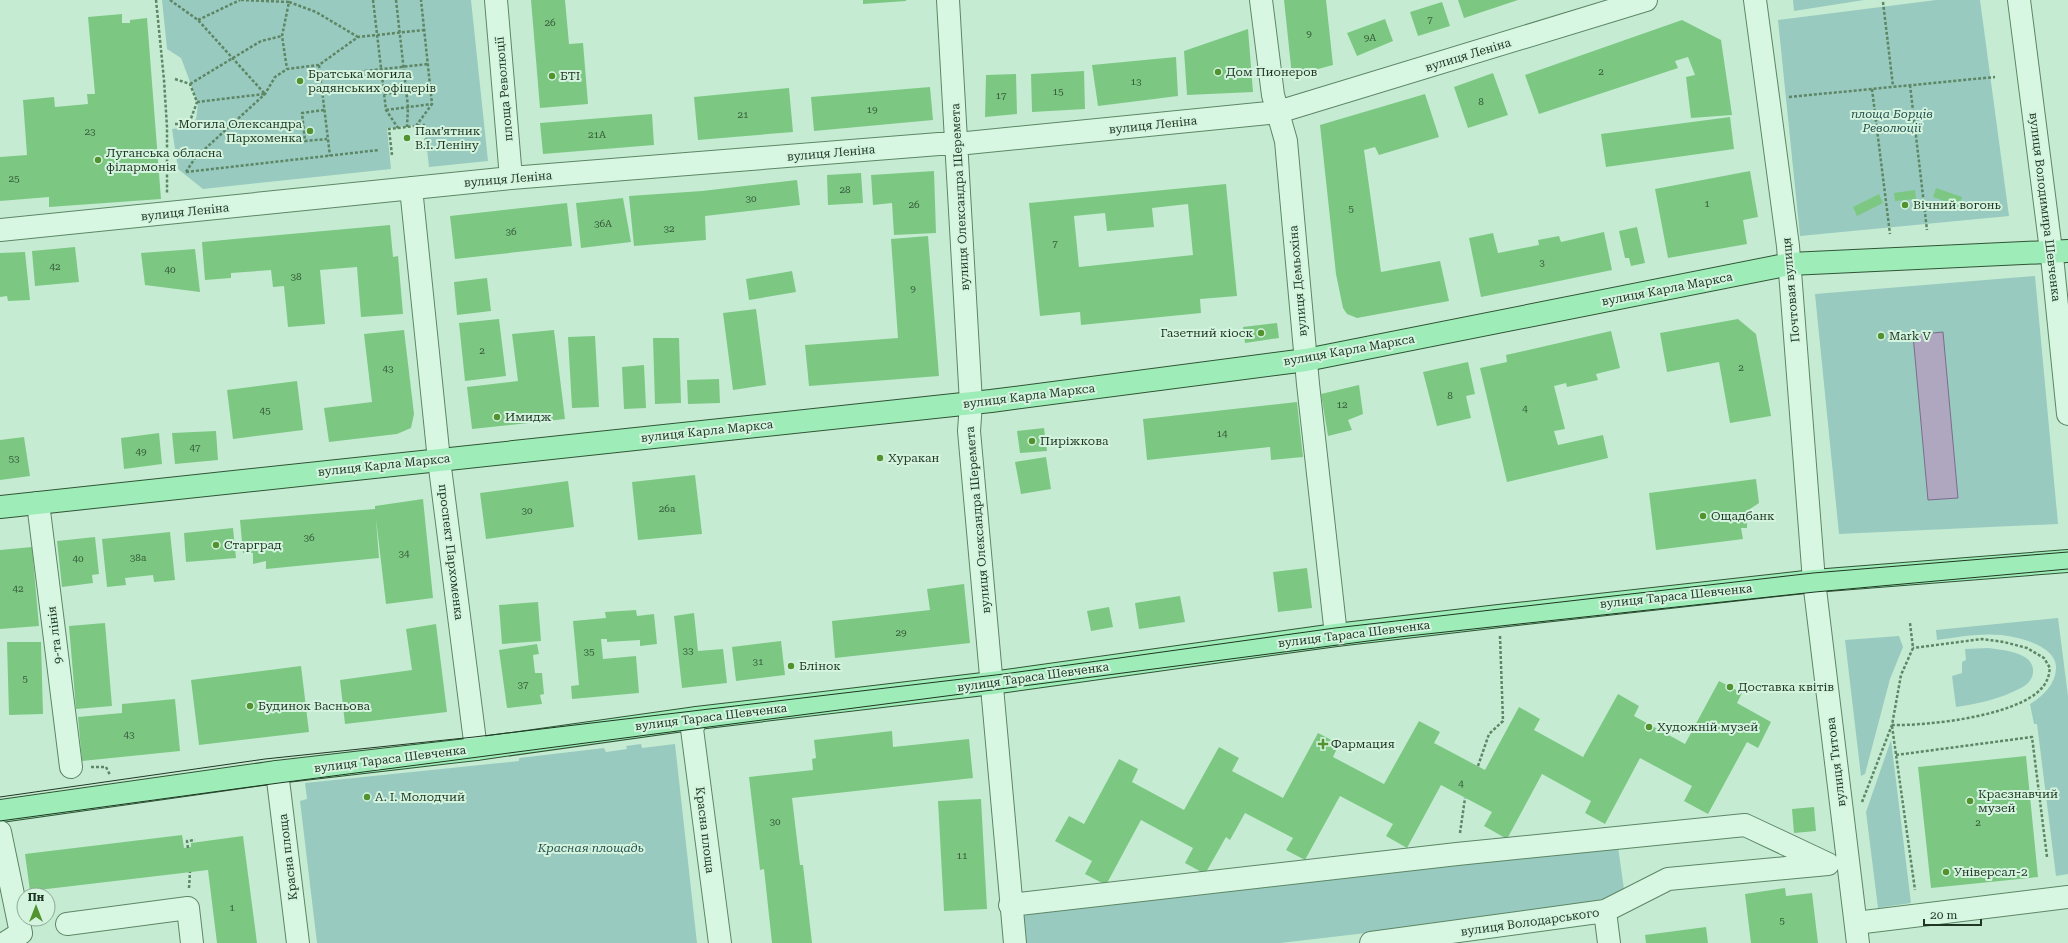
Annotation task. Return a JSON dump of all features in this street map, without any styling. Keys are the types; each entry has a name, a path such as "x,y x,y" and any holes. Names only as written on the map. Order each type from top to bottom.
{"main road":[{"name":"вулиця Карла Маркса","path":"0,507 971,403 1306,360 1790,264 2060,252"},
{"name":"вулиця Тараса Шевченка","path":"0,812 278,772 476,748 697,718 992,683 1336,636 1499,616 1814,581 2068,561"}],"street":[{"name":"площа Революції","path":"496,0 511,178"},
{"name":"вулиця Олександра Шеремета","path":"948,0 971,403 969,431 1010,905 1015,943"},
{"name":"вулиця Демьохіна","path":"1261,0 1273,95 1286,141 1306,360 1336,636"},
{"name":"вулиця Леніна","path":"0,230 168,215 511,178 957,144 1278,112 1646,0"},
{"name":"Почтовая вулиця","path":"1754,0 1790,264 1814,581"},
{"name":"вулиця Володимира Шевченка","path":"2019,0 2060,252 2068,414"},
{"name":"проспект Пархоменка","path":"411,188 439,460 476,748"},
{"name":"9-та лінія","path":"38,503 71,767"},
{"name":"вулиця Титова","path":"1814,581 1838,863 1857,933"},
{"name":"Красна площа","path":"697,718 692,729 720,943"},
{"name":"Красна площа","path":"278,772 298,943"},
{"path":"1010,905 1457,854 1745,825 1838,863"},
{"path":"0,832 21,933 5,943"},
{"name":"вулиця Володарського","path":"1371,943 1605,911 1668,879 1838,863"},
{"path":"1857,933 2068,897"},
{"path":"67,924 188,908 192,943"},
{"path":"1605,911 1609,943"}],"path":[{"path":"156,0 164,80 168,215"},
{"path":"170,0 198,20 265,94"},
{"path":"198,20 240,0 289,2 316,12 358,37"},
{"path":"373,0 386,110 398,128"},
{"path":"396,0 408,107 407,127"},
{"path":"416,126 432,104 421,0"},
{"path":"287,69 282,36 289,2"},
{"path":"1883,2 1893,86"},
{"path":"379,150 186,172 195,158 265,94 275,77 287,69 319,65 358,37 424,30"},
{"path":"190,84 261,41 282,36"},
{"path":"320,76 428,64"},
{"path":"319,65 330,156"},
{"path":"1789,97 1995,77"},
{"path":"175,79 190,84"},
{"path":"175,124 189,124 197,102 190,84"},
{"path":"1910,85 1927,230"},
{"path":"384,94 431,88"},
{"path":"1872,89 1890,234"},
{"path":"197,102 265,94"},
{"path":"386,110 432,104"},
{"path":"324,110 302,113 305,141 328,139"},
{"path":"392,155 389,129 424,124 427,151"},
{"path":"1478,766 1489,734 1503,721 1499,616"},
{"path":"1862,803 1892,725 1900,675 1913,648 1910,623"},
{"path":"1892,725 1911,726 1969,718 1998,712 2024,701 2039,691 2047,681 2050,668 2044,658 2027,648 2004,642 1982,639 1913,648"},
{"path":"1892,725 1915,890"},
{"path":"1896,755 2032,737 2047,857"},
{"path":"1457,854 1466,798"},
{"path":"188,848 187,841 195,840"}],"green space":[{"path":"162,0 471,0 488,161 429,167 424,124 387,128 391,169 203,189 178,169 172,129 186,127 196,119 198,104 181,58 167,49"},
{"path":"1793,0 1864,0 1794,11"},
{"name":"площа Борців Революції","path":"1936,0 1980,0 2009,216 1800,236 1778,20"},
{"path":"2035,276 2058,524 1839,534 1815,294"},
{"path":"2058,618 2068,696 2068,874 2056,876 2037,724 2034,724 2030,704 2044,694 2051,685 2056,669 2055,661 2051,654 2036,644 2017,638 2001,635 1985,635 1937,640 1936,630"},
{"path":"1899,636 1903,647 1890,679 1865,774 1861,776 1845,640"},
{"path":"1988,648 2016,653 2029,660 2032,665 2033,672 2031,679 2023,687 1997,698 1981,703 1956,707 1952,676 1962,673 1962,662 1966,660 1965,649"},
{"path":"1891,740 1911,903 1878,908 1866,812"},
{"name":"Красная площадь","path":"641,744 642,748 675,744 697,943 317,943 300,801 307,799 305,783 519,761 519,758 604,748 606,752 627,749 626,746"},
{"path":"1617,840 1626,903 1280,943 1020,943 1018,911"}],"shaded area":[{"path":"1943,332 1958,498 1928,500 1913,335"}],"building":[{"path":"531,0 565,0 569,44 583,43 588,104 540,108"},
{"path":"863,0 906,0 906,1 863,4"},
{"path":"1284,0 1326,0 1333,65 1292,76"},
{"path":"1458,0 1518,0 1464,18"},
{"path":"1442,2 1450,26 1418,36 1410,12"},
{"path":"122,14 122,23 130,23 130,20 147,18 161,199 49,207 49,197 0,201 0,157 27,155 23,100 54,97 55,107 88,104 87,94 95,94 88,17"},
{"path":"1385,19 1393,41 1357,56 1347,33"},
{"path":"1682,20 1721,40 1732,115 1691,118 1686,77 1695,75 1688,57 1675,61 1678,68 1539,114 1525,75"},
{"name":"Дом Пионеров","path":"1248,29 1253,92 1187,95 1184,51"},
{"path":"1176,57 1178,96 1098,106 1092,65"},
{"path":"1084,71 1085,109 1032,112 1031,74"},
{"path":"1493,73 1508,115 1468,128 1454,87"},
{"path":"1016,74 1017,114 985,117 986,75"},
{"path":"930,87 933,120 814,131 811,97"},
{"path":"789,88 793,132 698,140 694,97"},
{"path":"1425,94 1439,137 1379,155 1375,147 1364,150 1381,272 1440,261 1449,301 1357,318 1347,314 1343,308 1336,274 1320,125"},
{"path":"652,114 654,145 543,154 540,123"},
{"path":"1730,117 1734,149 1606,167 1601,134"},
{"path":"934,171 936,233 894,235 892,203 873,205 871,175"},
{"path":"1750,171 1758,217 1743,220 1747,244 1668,258 1655,189"},
{"path":"861,173 863,203 828,205 827,175"},
{"path":"797,180 800,205 705,216 706,240 634,246 629,196 702,191"},
{"path":"1226,184 1237,296 1200,299 1201,313 1081,325 1080,312 1040,316 1029,203","holes":["1188,204 1193,255 1079,267 1074,216 1105,213 1107,231 1154,227 1152,208"]},
{"path":"1936,188 1962,197 1959,206 1933,197"},
{"path":"1915,190 1916,199 1895,201 1894,193"},
{"path":"1879,194 1883,203 1857,216 1853,207"},
{"path":"623,198 631,242 581,248 576,203"},
{"path":"567,203 572,246 455,259 450,216"},
{"path":"390,225 393,257 398,256 403,314 361,317 357,267 320,270 325,324 288,327 284,286 273,287 271,270 231,273 231,278 205,280 202,242"},
{"path":"1637,227 1645,263 1631,266 1629,258 1625,258 1619,231"},
{"path":"1604,232 1612,270 1481,297 1469,238 1493,233 1498,253 1539,245 1538,240 1559,236 1561,242"},
{"path":"928,236 939,376 809,386 805,345 898,338 891,239"},
{"path":"75,247 79,282 35,286 32,251"},
{"path":"195,249 200,292 145,285 141,253"},
{"path":"25,252 30,300 8,301 7,296 0,297 0,253"},
{"path":"792,271 796,292 749,300 746,279"},
{"path":"487,278 491,311 457,315 454,282"},
{"path":"756,309 766,385 733,390 723,313"},
{"path":"499,319 506,376 465,381 459,323"},
{"path":"1738,319 1756,334 1771,416 1730,423 1719,362 1667,372 1660,333"},
{"name":"Газетний кіоск","path":"1277,323 1279,338 1245,343 1243,327"},
{"path":"404,330 414,414 411,428 397,434 329,442 324,408 372,402 364,334"},
{"path":"554,330 565,419 472,429 467,387 518,381 512,334"},
{"path":"1611,331 1620,368 1596,374 1598,380 1567,387 1566,383 1554,386 1565,429 1554,431 1558,445 1603,435 1608,458 1507,482 1480,368 1507,362 1506,355"},
{"path":"595,336 599,407 572,408 568,337"},
{"path":"653,338 679,338 681,403 655,404"},
{"path":"1468,362 1475,394 1466,396 1471,418 1437,426 1423,372"},
{"path":"644,365 646,408 624,409 622,367"},
{"path":"719,379 720,403 688,404 687,380"},
{"path":"297,381 303,430 233,439 227,390"},
{"path":"1359,385 1363,414 1348,420 1352,430 1328,436 1321,394"},
{"path":"1297,402 1303,457 1271,460 1270,447 1147,460 1143,419"},
{"name":"Пиріжкова","path":"1044,428 1047,451 1020,453 1017,431"},
{"path":"216,431 218,460 175,464 172,433"},
{"path":"159,433 162,464 124,469 121,438"},
{"path":"24,437 30,476 0,480 0,440"},
{"path":"1046,457 1051,489 1021,494 1015,462"},
{"path":"695,475 702,534 638,540 632,482"},
{"path":"1756,479 1759,503 1750,509 1747,515 1747,528 1741,528 1743,539 1656,550 1649,493"},
{"path":"568,481 574,527 486,539 480,493"},
{"path":"423,499 433,598 386,604 376,519 379,558 266,569 266,561 253,564 253,553 243,553 240,520 375,509 375,506"},
{"path":"233,528 236,558 186,562 184,533"},
{"path":"170,532 175,580 154,582 153,575 125,578 126,585 107,587 102,539"},
{"path":"95,537 99,574 92,575 93,583 62,587 57,541"},
{"path":"32,547 39,626 0,629 0,550"},
{"path":"1307,568 1312,608 1278,612 1273,572"},
{"path":"964,584 970,643 835,658 832,621 930,610 927,589"},
{"path":"1180,596 1185,622 1139,629 1135,603"},
{"path":"538,602 541,641 502,644 499,605"},
{"path":"1109,607 1113,627 1091,631 1087,611"},
{"path":"636,610 637,616 654,614 657,644 640,646 640,640 607,642 607,639 601,639 603,659 636,656 639,693 572,699 571,686 579,685 573,621 606,618 605,612"},
{"path":"694,613 698,651 723,649 727,683 682,688 674,616"},
{"path":"105,623 112,706 76,709 69,626"},
{"path":"436,624 447,712 345,724 340,680 412,670 406,629"},
{"path":"781,641 785,675 736,681 732,647"},
{"path":"7,642 41,642 43,714 9,715"},
{"path":"537,644 539,654 533,655 535,673 542,673 544,694 540,695 542,704 507,708 499,650"},
{"name":"Будинок Васньова","path":"301,666 309,732 199,745 191,680"},
{"path":"1719,681 1742,693 1737,703 1771,722 1758,748 1747,742 1708,814 1684,801 1692,786 1640,758 1605,824 1585,813 1591,801 1542,774 1507,839 1484,826 1492,812 1441,785 1407,848 1386,836 1393,824 1340,796 1305,860 1286,850 1293,838 1245,813 1230,840 1226,837 1205,874 1185,863 1193,848 1141,820 1106,885 1085,874 1092,861 1055,841 1069,816 1084,824 1119,759 1138,769 1132,782 1184,810 1219,747 1239,758 1232,771 1283,798 1318,733 1339,744 1333,757 1384,784 1419,721 1440,732 1434,743 1485,770 1519,707 1540,719 1534,730 1583,757 1618,694 1639,706 1634,716 1685,744"},
{"path":"175,699 180,751 82,761 78,717 122,713 122,704"},
{"path":"892,731 893,747 969,739 973,778 792,798 800,865 803,865 812,943 772,943 764,869 760,870 749,777 813,770 812,759 816,758 814,740"},
{"path":"2026,756 2038,877 1931,888 1918,767"},
{"path":"981,799 987,909 944,911 938,801"},
{"path":"1814,807 1816,831 1794,833 1792,809"},
{"path":"182,835 184,848 191,847 191,843 243,836 257,943 217,943 208,870 56,888 29,887 25,854"},
{"path":"1785,888 1786,896 1812,893 1818,943 1751,943 1745,894"},
{"path":"1706,927 1708,943 1646,943 1645,935"}],"tram line":[{"path":"0,797 265,759 474,737 1004,674 1335,628 1813,573 2068,552"},
{"path":"0,821 279,783 1399,637 1815,592 2068,569"}],"place":[{"name":"Дом Пионеров","path":"1218,72"},
{"name":"БТІ","path":"552,76"},
{"name":"Братська могила радянських офіцерів","path":"300,81"},
{"name":"Могила Олександра Пархоменка","path":"310,131"},
{"name":"Пам’ятник В.І. Леніну","path":"407,138"},
{"name":"Луганська обласна філармонія","path":"98,160"},
{"name":"Вічний вогонь","path":"1905,205"},
{"name":"Газетний кіоск","path":"1261,333"},
{"name":"Mark V","path":"1881,336"},
{"name":"Имидж","path":"497,417"},
{"name":"Пиріжкова","path":"1032,441"},
{"name":"Хуракан","path":"880,458"},
{"name":"Ощадбанк","path":"1703,516"},
{"name":"Старград","path":"216,545"},
{"name":"Блінок","path":"791,666"},
{"name":"Доставка квітів","path":"1730,687"},
{"name":"Будинок Васньова","path":"250,706"},
{"name":"Художній музей","path":"1649,727"},
{"name":"Фармация","path":"1323,744"},
{"name":"А. І. Молодчий","path":"367,797"},
{"name":"Краєзнавчий музей","path":"1970,801"},
{"name":"Універсал-2","path":"1946,872"}]}
